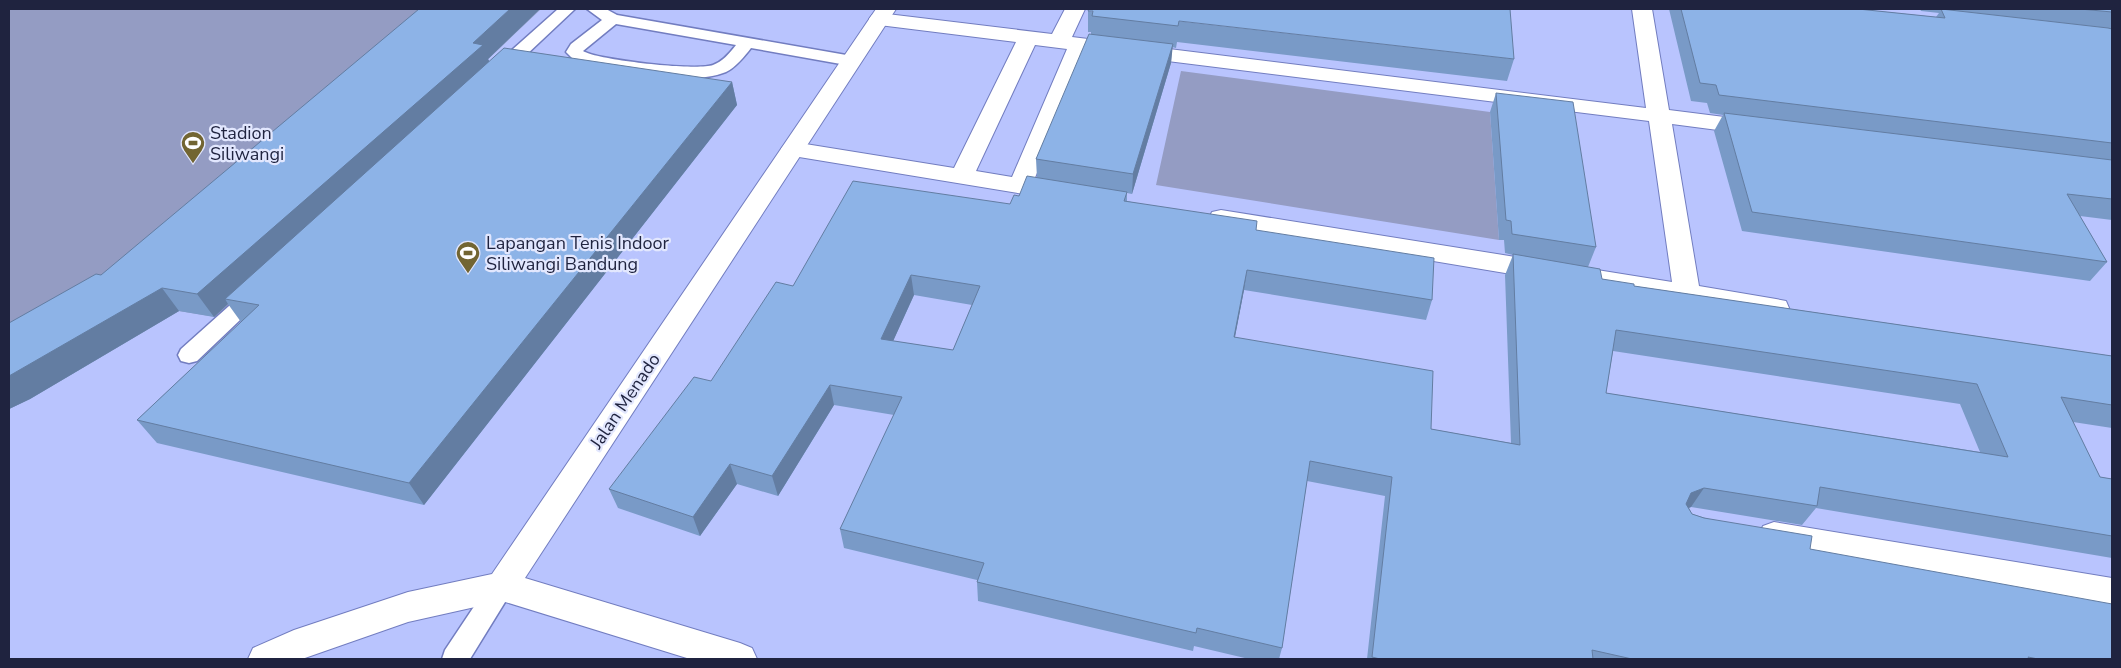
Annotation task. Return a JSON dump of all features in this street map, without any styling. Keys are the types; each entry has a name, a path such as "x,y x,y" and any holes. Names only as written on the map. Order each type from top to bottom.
{"street":[{"path":"1020,185 1069,43 1075,9"},
{"path":"1642,9 1687,293"},
{"path":"883,14 1028,38 1778,131"},
{"name":"Jalan Menado","path":"502,586 883,14"},
{"path":"962,176 1028,38"},
{"path":"793,149 1078,195"},
{"path":"1196,214 1803,312"},
{"path":"1750,532 2112,593"},
{"path":"265,659 294,646 408,607 502,586 740,659"}],"lane":[{"path":"487,82 567,9"},
{"path":"595,9 613,19 852,61"},
{"path":"613,19 577,47 574,52 580,57 689,74 708,73 722,67 748,42"},
{"path":"189,355 269,282"},
{"path":"455,659 502,586"}],"shaded area":[{"name":"Stadion Siliwangi","path":"9,9 541,9 216,317 179,311 30,399 9,409"},
{"path":"1181,71 1490,112 1499,240 1156,185"}],"building":[{"path":"419,9 510,9 473,43 483,45 197,294 162,288 9,376 9,323 96,274 101,275"},
{"path":"1089,9 1510,9 1514,59 1179,21 1178,26 1092,16 1093,11 1088,11"},
{"path":"1681,9 1858,9 1945,18 1941,9 2112,29 2112,143 1719,95 1716,85 1700,83"},
{"path":"2080,9 2112,9 2112,12"},
{"path":"1089,34 1173,44 1133,174 1036,159"},
{"name":"Lapangan Tenis Indoor Siliwangi Bandung","path":"504,48 732,82 409,483 137,420 259,305 225,299"},
{"path":"1496,93 1573,102 1596,247 1512,234 1511,221 1506,220"},
{"path":"1724,113 2112,160 2112,199 2067,194 2107,262 1752,212"},
{"path":"1027,176 1127,192 1124,201 1257,221 1256,230 1434,258 1432,300 1247,270 1234,337 1433,371 1431,429 1520,445 1513,254 1600,269 1602,279 1634,284 1634,286 2112,356 2112,405 2061,397 2100,477 2112,479 2112,536 1820,487 1817,506 1704,488 1691,493 1686,504 1692,514 1704,518 1812,536 1810,549 2112,604 2112,659 2038,659 2028,657 2029,659 1632,659 1592,650 1593,659 1380,659 1372,657 1392,477 1310,461 1282,648 1197,628 1196,633 977,582 984,563 840,529 902,397 830,385 772,476 730,464 693,517 609,489 694,377 711,381 776,282 793,286 853,181 1010,204 1014,195 1019,196","holes":["911,275 980,286 953,350 881,339","1616,330 1977,384 2008,457 1606,393"]}],"place":[{"name":"Stadion Siliwangi","path":"193,164"},
{"name":"Lapangan Tenis Indoor Siliwangi Bandung","path":"468,274"}]}
